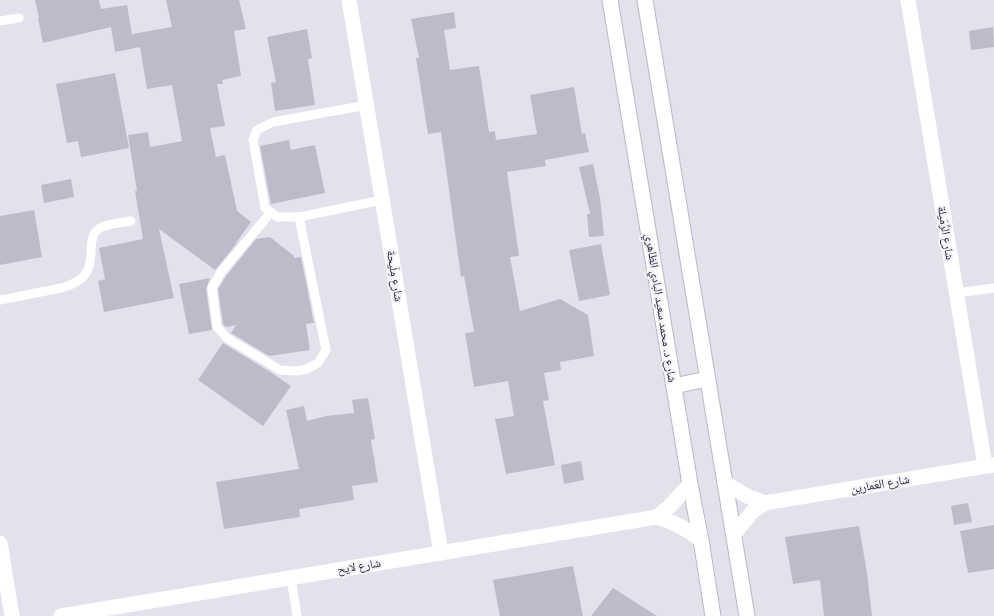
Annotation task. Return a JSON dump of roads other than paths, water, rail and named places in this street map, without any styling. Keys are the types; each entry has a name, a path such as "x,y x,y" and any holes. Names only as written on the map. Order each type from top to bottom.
{"street":[{"name":"شارع مِلَيحة","path":"349,0 441,553"},
{"name":"شارع د. محمد سعيد البادي الظاهري","path":"610,0 713,616"},
{"path":"644,0 747,616"},
{"name":"شارع الرِّمَيلة","path":"908,0 956,293 990,465"},
{"path":"674,386 707,379"},
{"name":"شارع العَمارين","path":"765,503 990,465"},
{"path":"725,483 749,497 765,503"},
{"path":"657,517 690,484"},
{"path":"734,534 753,511 765,503"},
{"path":"657,517 688,530 701,540"},
{"name":"شارع لايح","path":"61,616 657,517"},
{"path":"0,543 12,616"}],"lane":[{"path":"0,21 19,18"},
{"path":"367,105 273,122 257,130 253,140 265,208 277,216 299,217 382,200"},
{"path":"271,212 221,272 212,288 217,327 226,338 280,370 296,371 307,369 318,363 326,350 299,217"},
{"path":"0,300 70,286 78,282 90,267 92,238 98,229 103,226 131,221"},
{"path":"956,293 994,288"},
{"path":"291,578 297,616"}]}
